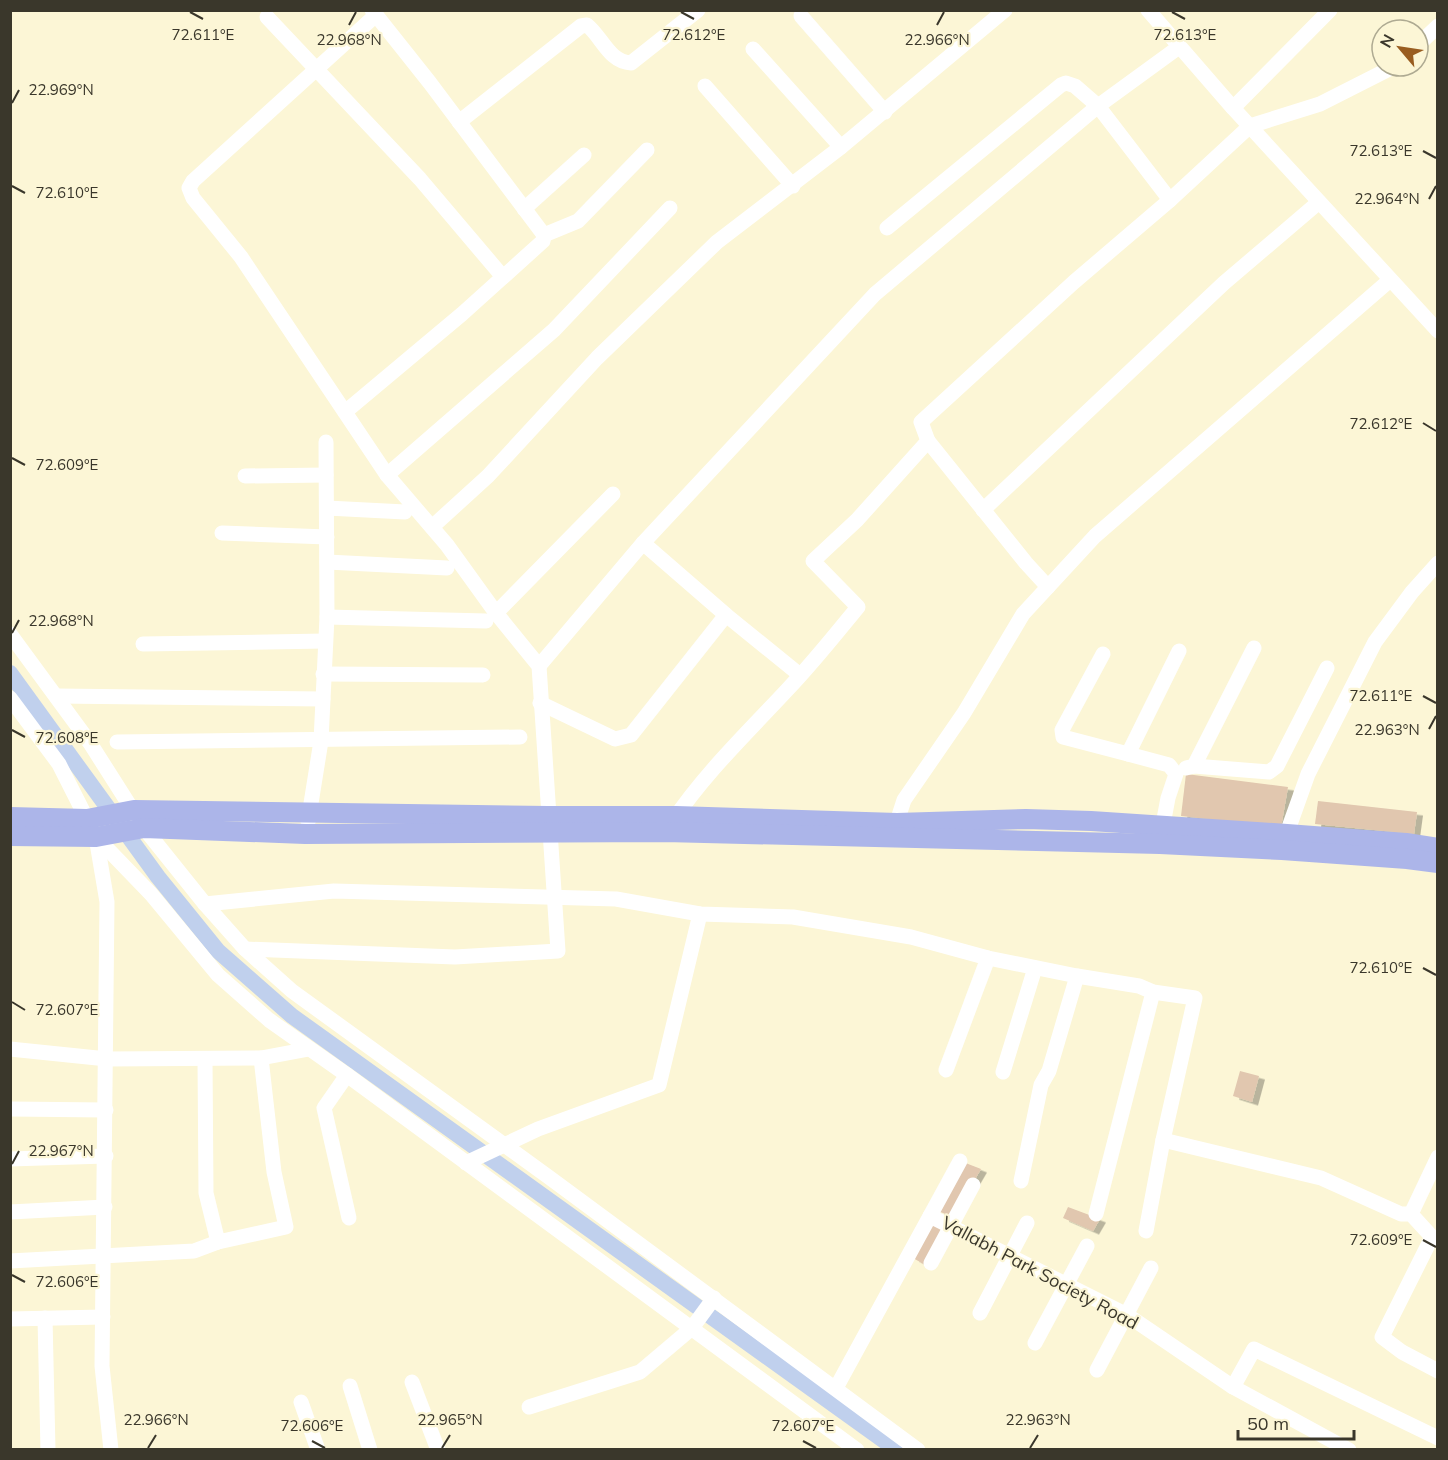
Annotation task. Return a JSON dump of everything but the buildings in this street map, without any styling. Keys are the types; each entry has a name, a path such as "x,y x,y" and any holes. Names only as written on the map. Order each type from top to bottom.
{"main road":[{"path":"10,817 95,817 134,810 309,812 665,832 895,830 1161,835 1284,842 1406,843 1437,848"},
{"path":"10,836 103,836 144,828 305,834 676,816 895,830"},
{"path":"1284,842 1437,863"}],"street":[{"path":"459,122 581,26 587,25 592,29 616,58 631,63 698,10"},
{"path":"432,527 488,476 597,358 717,242 793,186 885,112 1005,10"},
{"path":"1148,10 1233,108 1390,280 1436,326"},
{"path":"1233,108 1330,10"},
{"path":"345,412 504,277 543,241 544,235 374,13 193,181 189,188 193,198 241,257 387,475 432,527 491,617 539,666"},
{"path":"801,16 885,112"},
{"path":"267,17 420,180 504,277"},
{"path":"245,948 454,957 558,951 539,666 643,543 875,294 1098,106 1179,46"},
{"path":"753,49 841,147"},
{"path":"1048,587 928,441 921,422 1250,126 1320,104 1371,78"},
{"path":"887,228 1066,83 1075,86 1098,106 1170,200"},
{"path":"705,86 793,186"},
{"path":"544,235 578,221 647,150"},
{"path":"524,209 584,155"},
{"path":"983,510 1224,283 1319,202"},
{"path":"387,475 555,330 670,208"},
{"path":"895,830 904,800 963,713 1023,614 1095,536 1390,280"},
{"path":"665,832 735,744 800,675 858,607 813,561 857,520 928,441"},
{"path":"305,834 321,741 327,616 326,442"},
{"path":"245,476 327,476"},
{"path":"327,616 491,617 613,494"},
{"path":"327,508 405,512"},
{"path":"222,533 327,537"},
{"path":"643,543 800,675"},
{"path":"327,562 447,568"},
{"path":"1284,842 1308,774 1375,642 1437,563"},
{"path":"540,703 615,739 631,735 726,615"},
{"path":"10,634 90,742 144,828 245,948 292,991 918,1449"},
{"path":"143,644 326,641"},
{"path":"1194,766 1254,648"},
{"path":"1128,754 1179,651"},
{"path":"1103,654 1062,730 1063,738 1169,765 1176,774"},
{"path":"1161,835 1176,774 1183,768 1194,766 1269,772 1277,766 1327,669"},
{"path":"323,674 483,675"},
{"path":"56,696 322,699"},
{"path":"10,698 95,817 103,836 218,975 268,1020 347,1075 857,1449"},
{"path":"117,742 520,737"},
{"path":"103,836 107,902 102,1366 111,1449"},
{"path":"206,904 334,891 616,899 700,914 793,917 911,937 988,958 1140,986 1153,992 1195,998 1163,1140 1146,1230"},
{"path":"466,1163 538,1129 659,1085 700,914"},
{"path":"946,1070 988,958"},
{"path":"1004,1072 1035,968"},
{"path":"1021,1181 1041,1085 1049,1071 1077,976"},
{"path":"1096,1214 1153,992"},
{"path":"10,1049 106,1059 206,1060 261,1058 309,1049"},
{"path":"10,1261 194,1251 218,1242 286,1227 274,1172 261,1058"},
{"path":"206,1060 206,1193 218,1242"},
{"path":"347,1075 324,1108 349,1218"},
{"path":"10,1109 106,1110"},
{"path":"1163,1140 1321,1178 1401,1214 1411,1214 1432,1237 1382,1337 1402,1352 1437,1371"},
{"path":"10,1159 106,1156"},
{"path":"1411,1214 1437,1157"},
{"path":"930,1216 960,1161"},
{"path":"931,1263 973,1185"},
{"path":"10,1212 105,1207"},
{"name":"Vallabh Park Society Road","path":"836,1388 930,1216 1126,1315 1233,1386 1349,1449"},
{"path":"980,1313 1027,1223"},
{"path":"1035,1343 1087,1246"},
{"path":"1097,1370 1151,1268"},
{"path":"529,1407 640,1372 692,1328 713,1298"},
{"path":"10,1319 103,1317"},
{"path":"45,1318 48,1449"},
{"path":"1233,1386 1254,1349 1437,1438"},
{"path":"412,1382 438,1449"},
{"path":"350,1386 370,1449"},
{"path":"301,1402 318,1449"}],"waterway":[{"path":"10,673 158,877 218,951 292,1016 897,1450"}]}
